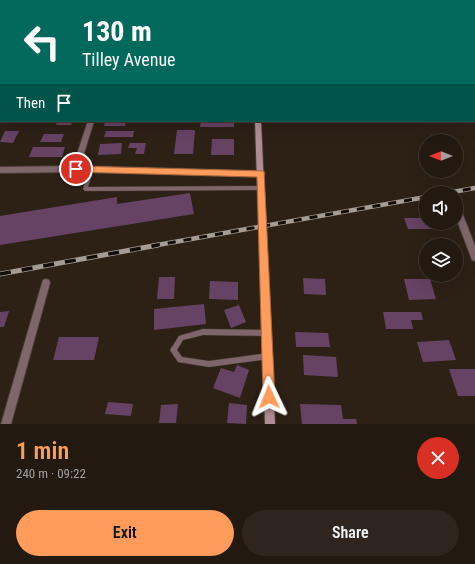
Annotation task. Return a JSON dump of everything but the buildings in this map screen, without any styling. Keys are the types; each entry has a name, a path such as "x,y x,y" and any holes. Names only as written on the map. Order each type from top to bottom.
{"street":[{"path":"76,169 91,122"},
{"path":"258,122 262,188 270,424"},
{"path":"0,170 76,169 261,174"},
{"path":"463,226 475,257"},
{"path":"6,424 46,283"}],"lane":[{"path":"91,170 85,189 262,188"},
{"path":"267,333 202,332 181,338 172,350 180,360 209,364 268,356"}],"railway":[{"path":"463,190 475,188"},
{"path":"152,246 419,198"},
{"path":"0,274 158,245"}],"route":[{"path":"76,169 261,174 269,397"}]}
